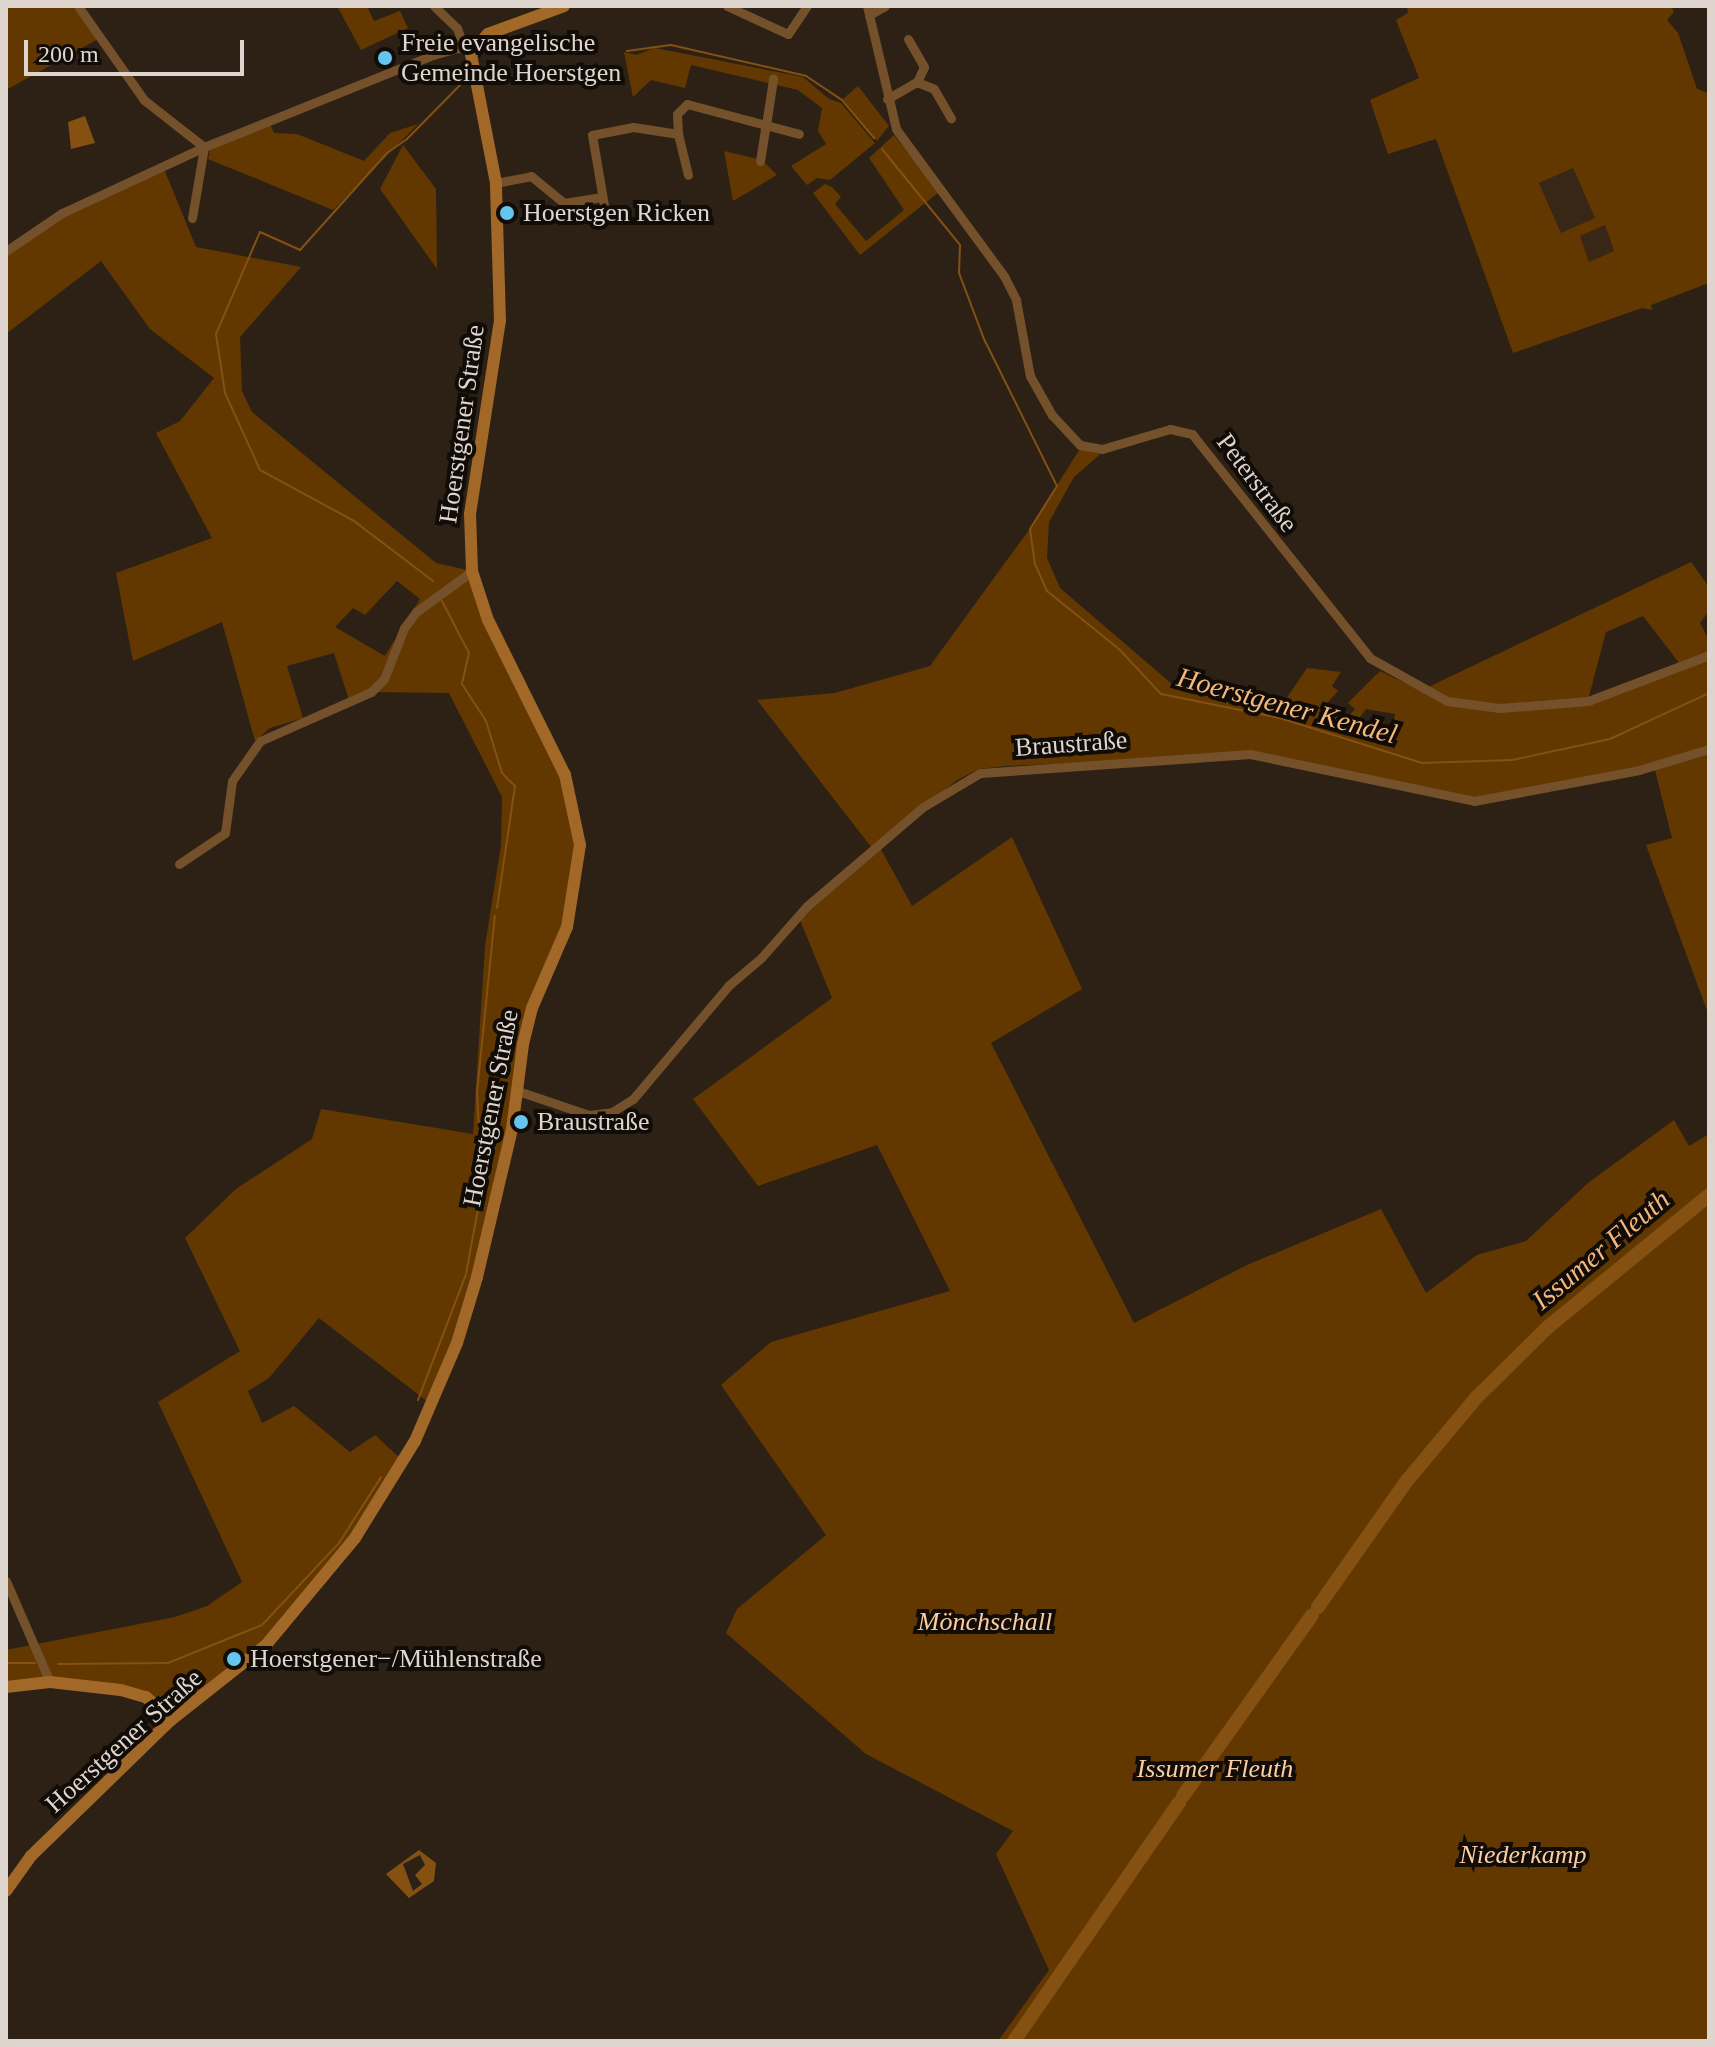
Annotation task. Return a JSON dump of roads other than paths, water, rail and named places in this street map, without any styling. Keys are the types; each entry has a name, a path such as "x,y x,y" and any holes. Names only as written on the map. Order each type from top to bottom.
{"main road":[{"path":"468,49 488,34 564,6"},
{"name":"Hoerstgener Straße","path":"6,1891 31,1856 171,1720 266,1645 299,1610 355,1538 415,1441 457,1343 477,1277 518,1091 532,1008 570,916 579,827 565,775 488,620 472,571 470,514 499,344 496,183 468,49"},
{"path":"6,1687 50,1682 146,1697 171,1720"}],"street":[{"path":"78,6 144,100 204,147"},
{"path":"6,251 62,213 204,147 468,49 457,28 434,6"},
{"path":"727,6 788,34 807,6"},
{"path":"868,10 885,6"},
{"name":"Peterstraße","path":"868,10 896,129 1004,276 1016,300 1030,376 1071,438 1102,449 1170,429 1192,434 1331,614 1391,674 1469,707 1588,701 1709,655"},
{"path":"887,99 917,82 924,67 908,39"},
{"path":"760,161 773,79"},
{"path":"917,82 934,89 951,118"},
{"path":"688,175 678,134 677,114 687,104 799,134"},
{"path":"605,211 592,135 633,127 678,134"},
{"path":"192,218 204,147"},
{"path":"496,183 531,176 564,203 602,197"},
{"path":"179,864 225,833 232,781 260,741 371,692 384,679 416,612 472,571"},
{"name":"Braustraße","path":"518,1091 589,1115 612,1112 633,1099 728,986 761,958 807,906 923,807 980,773 1250,754 1474,801 1639,770 1709,749"},
{"path":"6,1581 50,1682"}],"waterway":[{"name":"Hoerstgener Kendel","path":"627,51 671,45 806,76 842,100 874,138"},
{"name":"Hoerstgener Kendel","path":"433,581 354,521 260,470 225,393 216,334 260,232 300,250 387,153 407,139 463,82"},
{"name":"Hoerstgener Kendel","path":"882,149 960,245 959,273 984,339 1057,486 1030,529 1035,564 1047,591 1119,649 1161,694 1280,718 1422,763 1512,760 1610,739 1709,693"},
{"name":"Hoerstgener Kendel","path":"442,601 469,653 462,684 486,721 502,773 515,786 497,908"},
{"name":"Hoerstgener Kendel","path":"418,1400 466,1274 482,1187 477,1092 495,916"},
{"name":"Issumer Fleuth","path":"1318,1607 1405,1483 1477,1397 1548,1327 1709,1195"},
{"name":"Hoerstgener Kendel","path":"58,1664 168,1663 262,1625 339,1543 381,1477"},
{"name":"Issumer Fleuth","path":"1183,1796 1312,1615"},
{"name":"Hoerstgener Kendel","path":"6,1663 35,1663"},
{"name":"Issumer Fleuth","path":"1014,2041 1179,1803"}],"place":[{"name":"Freie evangelische Gemeinde Hoerstgen","path":"385,58"},
{"name":"Hoerstgen Ricken","path":"507,213"},
{"name":"Braustraße","path":"521,1122"},
{"name":"Hoerstgener−/Mühlenstraße","path":"234,1659"}],"park label":[{"name":"Mönchschall","path":"985,1622"},
{"name":"Niederkamp","path":"1523,1855"}]}
